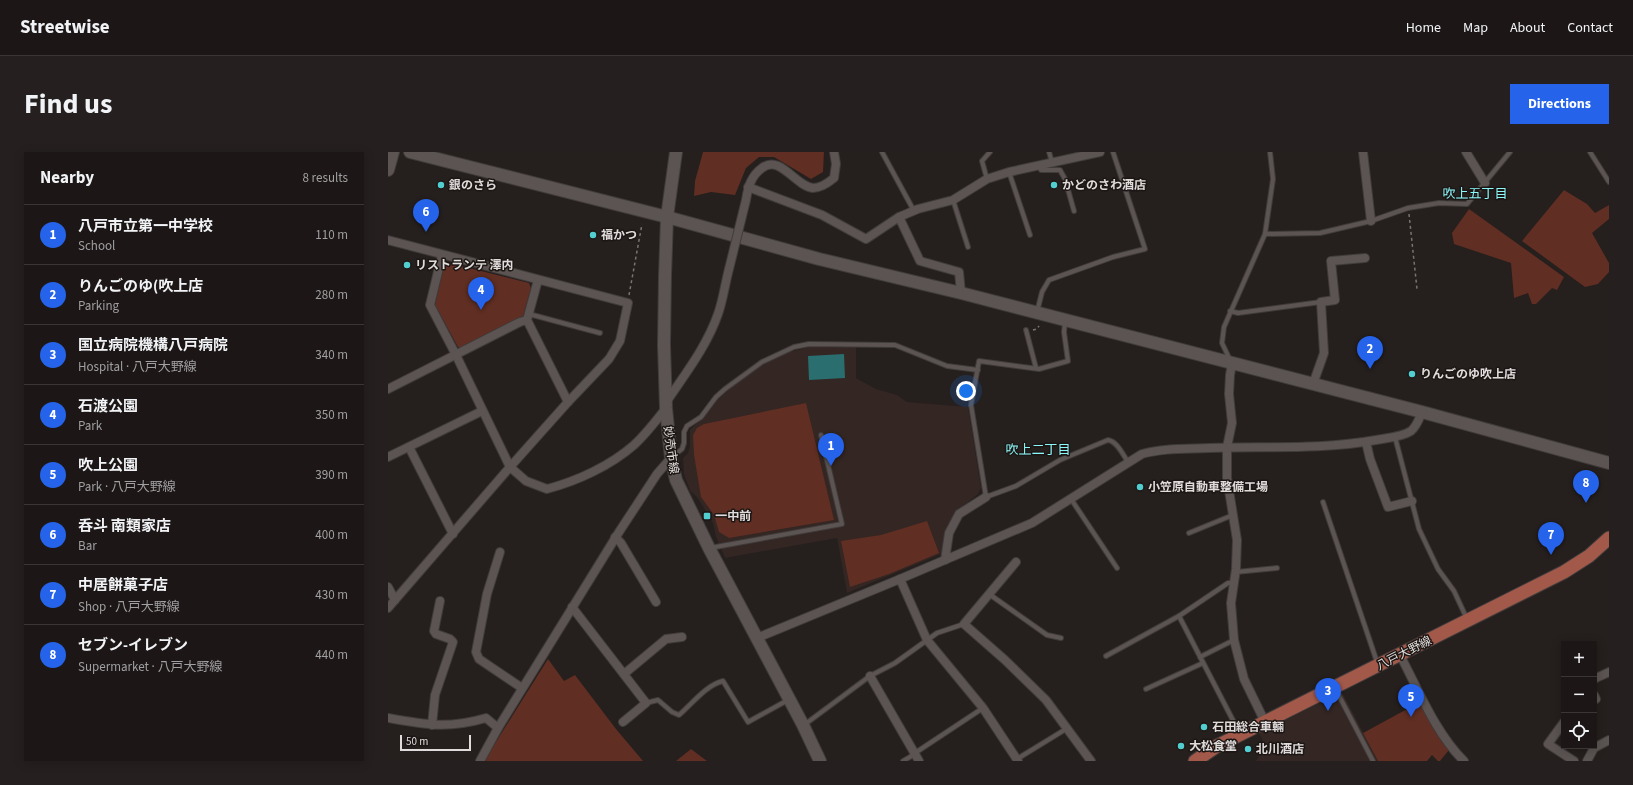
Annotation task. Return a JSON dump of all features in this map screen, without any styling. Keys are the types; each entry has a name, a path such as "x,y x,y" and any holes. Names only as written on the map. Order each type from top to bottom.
{"main road":[{"name":"八戸大野線","path":"1195,761 1217,746 1240,734 1564,572 1608,542"}],"street":[{"path":"388,170 393,152"},
{"path":"410,152 667,217 819,259 1037,312 1232,364 1422,412 1609,463"},
{"name":"妙売市線","path":"676,152 667,217 664,345 666,405 671,458 676,480 709,548 790,699 820,761"},
{"path":"442,255 430,305 510,467 526,481 547,489 607,465 633,446 666,405 696,358 709,335 718,314 748,187 755,174 764,166 772,164 780,167 801,184 813,188 826,185 834,178 836,164 834,152"},
{"path":"748,187 822,215 866,239 900,217 914,211 953,200 987,179 1009,172 1100,152"},
{"path":"1363,152 1371,221"},
{"path":"1466,152 1486,183"},
{"path":"900,217 920,261 959,272 961,293"},
{"path":"388,240 628,303 620,341 610,359 568,402 510,467 388,608"},
{"path":"1313,384 1324,353 1321,302 1335,300 1331,262 1365,258"},
{"path":"538,280 528,317 568,402"},
{"path":"388,389 528,317"},
{"path":"1232,364 1229,394 1232,423 1228,447 1227,478 1237,540 1236,572 1233,583 1231,603 1234,640 1244,679 1265,722"},
{"path":"388,457 482,411"},
{"path":"757,638 1032,523 1142,454 1163,450 1228,447 1303,447 1366,442 1411,431 1416,425 1422,412"},
{"path":"1366,442 1370,459 1388,507 1412,501"},
{"path":"409,447 453,534"},
{"path":"480,761 522,688 615,537 657,474 671,458"},
{"path":"945,560 949,533 959,514 986,497"},
{"path":"615,537 621,543 656,602"},
{"path":"500,552 487,594 476,652 479,659 522,688"},
{"path":"1016,562 964,624 1005,660 1046,700 1091,761"},
{"path":"900,579 927,640 983,708 1016,760"},
{"path":"388,587 395,600"},
{"path":"432,725 435,695 453,642 450,639 436,634 434,631 440,601"},
{"path":"572,607 646,703 623,722"},
{"path":"624,674 666,639 682,637"},
{"path":"1400,655 1444,737 1452,749 1464,761"},
{"path":"1597,678 1609,672"},
{"path":"870,676 916,756"},
{"path":"388,718 447,726 486,718 498,728"},
{"path":"1561,726 1548,744 1574,761"},
{"path":"1587,761 1594,748 1609,740"}],"lane":[{"path":"882,152 914,211"},
{"path":"987,179 982,161 990,152"},
{"path":"1049,152 1052,162"},
{"path":"1037,312 1042,292 1049,280 1113,257 1145,249 1113,152"},
{"path":"1232,364 1222,343 1224,327 1265,234 1273,179 1270,152"},
{"path":"1265,234 1320,233 1371,221 1408,208 1439,203 1467,204 1486,183 1510,152"},
{"path":"1590,152 1609,182"},
{"path":"1039,165 1041,170 1060,170 1065,179 1074,211"},
{"path":"1009,172 1030,235"},
{"path":"953,200 968,247"},
{"path":"1230,311 1238,313 1321,302"},
{"path":"528,317 600,332"},
{"path":"1065,320 1064,332 1068,361 1036,368 979,361 971,405 986,497 1012,488 1060,460 1108,440 1112,441 1116,445 1128,462"},
{"path":"1026,330 1036,368"},
{"path":"671,458 682,448 684,443 684,432 687,426 701,417 721,393 762,362 794,347 809,344 895,345 947,366 978,370"},
{"path":"709,548 842,524 821,435"},
{"path":"1394,436 1419,529 1438,569 1454,590 1468,621"},
{"path":"1071,499 1117,568"},
{"path":"1323,502 1378,666"},
{"path":"1189,533 1233,515"},
{"path":"1236,572 1278,568"},
{"path":"1106,656 1179,616 1228,583 1233,583"},
{"path":"989,594 1047,635 1061,638"},
{"path":"1179,616 1240,734"},
{"path":"803,725 870,676 895,663 937,633 964,624"},
{"path":"1200,657 1234,640"},
{"path":"1146,689 1203,663"},
{"path":"646,703 658,700 672,712 679,715 717,682 723,680 748,722 790,699"},
{"path":"1335,687 1374,761"},
{"path":"902,761 916,756 983,708"},
{"path":"1016,760 1066,728"}],"path":[{"path":"1408,208 1417,288"},
{"path":"628,303 642,224"}],"shaded area":[{"path":"703,152 824,152 823,172 811,179 774,157 759,157 746,168 735,195 711,192 694,196 695,181"},
{"path":"1564,190 1587,204 1595,213 1609,205 1609,219 1592,233 1609,263 1609,272 1598,284 1585,287 1522,241"},
{"path":"1469,209 1564,277 1557,290 1552,288 1536,304 1532,304 1528,293 1514,298 1511,263 1454,244 1452,233"},
{"path":"449,263 529,283 531,288 523,316 463,348 458,347 435,305 444,266"},
{"path":"809,347 856,347 856,378 876,389 897,395 907,402 968,407 981,488 978,494 957,511 945,536 941,554 847,593 837,538 725,558 716,537 713,523 697,497 690,491 684,474 683,458 688,453 690,446 690,430 717,400 739,381 761,366 782,354"},
{"path":"806,403 834,520 729,538 719,532 714,515 701,497 694,455 693,435 697,428 704,424"},
{"path":"927,521 939,553 889,574 850,587 841,541 881,535"},
{"path":"548,659 564,681 575,675 616,729 643,761 484,761"},
{"path":"1342,692 1378,761 1256,761 1265,745 1259,733"},
{"path":"1420,702 1449,750 1440,761 1432,755 1427,761 1378,761 1363,733"},
{"path":"691,749 707,761 676,761"}],"water":[{"path":"844,354 845,378 809,380 808,356"}],"place":[{"name":"銀のさら","path":"441,185"},
{"name":"かどのさわ酒店","path":"1054,185"},
{"name":"呑斗 南類家店","path":"426,232"},
{"name":"福かつ","path":"593,235"},
{"name":"リストランテ 澤内","path":"407,265"},
{"name":"石渡公園","path":"481,310"},
{"name":"りんごのゆ(吹上店","path":"1370,369"},
{"name":"りんごのゆ吹上店","path":"1412,374"},
{"name":"八戸市立第一中学校","path":"831,466"},
{"name":"小笠原自動車整備工場","path":"1140,487"},
{"name":"セブン-イレブン","path":"1586,503"},
{"name":"一中前","path":"707,516"},
{"name":"中居餅菓子店","path":"1551,555"},
{"name":"国立病院機構八戸病院","path":"1328,711"},
{"name":"吹上公園","path":"1411,717"},
{"name":"石田総合車輛","path":"1204,727"},
{"name":"大松食堂","path":"1181,746"},
{"name":"北川酒店","path":"1248,749"}],"district":[{"name":"吹上五丁目","path":"1475,193"},
{"name":"吹上二丁目","path":"1038,449"}]}
